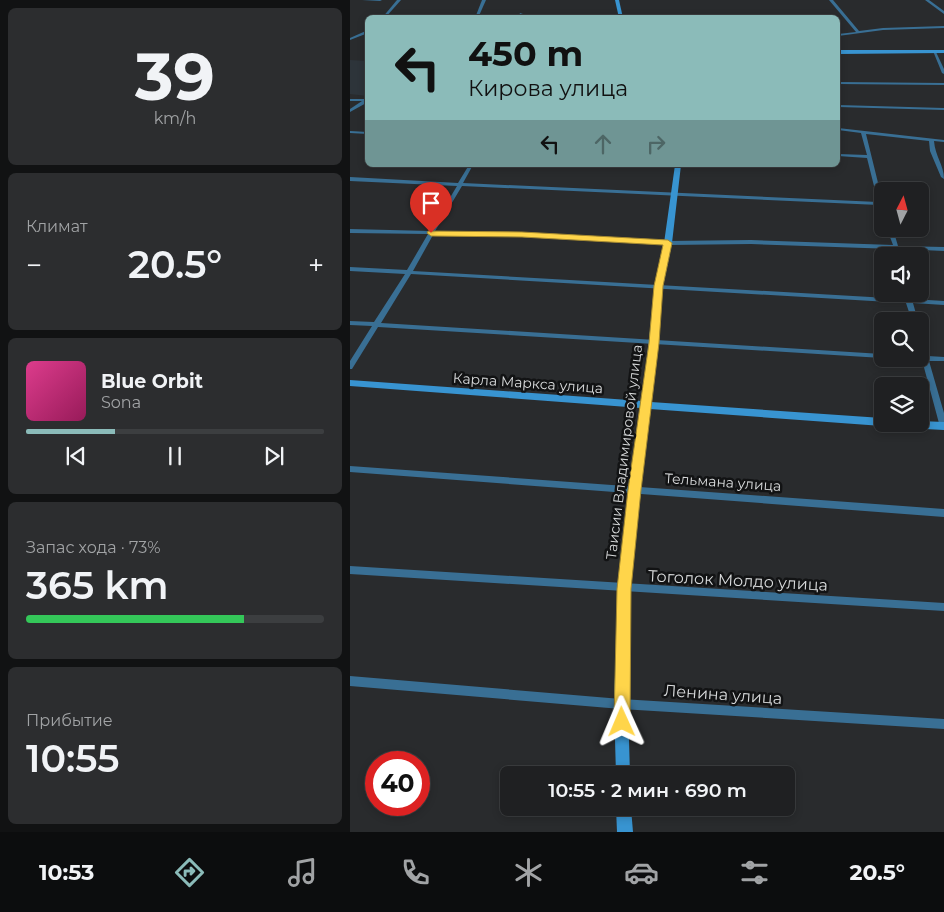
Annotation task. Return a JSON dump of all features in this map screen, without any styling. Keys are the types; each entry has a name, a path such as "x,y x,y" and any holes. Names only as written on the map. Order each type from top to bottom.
{"street":[{"path":"364,0 380,0"},
{"path":"386,15 399,0"},
{"path":"477,15 484,0"},
{"path":"617,0 620,15"},
{"path":"831,0 858,32"},
{"path":"927,0 944,13"},
{"path":"840,20 847,20"},
{"path":"840,35 883,28 944,27"},
{"path":"350,39 365,32"},
{"path":"840,52 944,52"},
{"path":"934,52 944,73"},
{"path":"840,83 944,84"},
{"path":"350,100 365,100"},
{"path":"350,111 365,101"},
{"path":"840,106 944,109"},
{"path":"840,129 944,141"},
{"path":"350,132 365,133"},
{"path":"864,132 876,182"},
{"path":"930,140 932,150 944,177"},
{"path":"840,155 869,157"},
{"path":"350,367 409,272 470,167"},
{"name":"Таисии Владимировой улица","path":"623,766 621,704 624,589 654,343 659,286 668,243 678,167"},
{"path":"350,179 874,206"},
{"path":"350,231 522,235 668,243 751,242 874,247"},
{"path":"929,249 944,249"},
{"path":"350,269 874,295"},
{"path":"929,300 944,303"},
{"path":"350,323 874,356"},
{"path":"929,358 944,359"},
{"path":"926,367 944,427 929,426"},
{"name":"Карла Маркса улица","path":"350,383 874,421"},
{"name":"Тельмана улица","path":"350,468 944,513"},
{"name":"Тоголок Молдо улица","path":"350,570 944,608"},
{"name":"Ленина улица","path":"350,681 621,704 944,724"},
{"path":"624,816 624,832"}],"shaded area":[{"path":"350,60 365,61 365,96 350,94"}],"route":[{"path":"431,233 522,235 668,243 659,286 654,343 624,589 622,722"}]}
